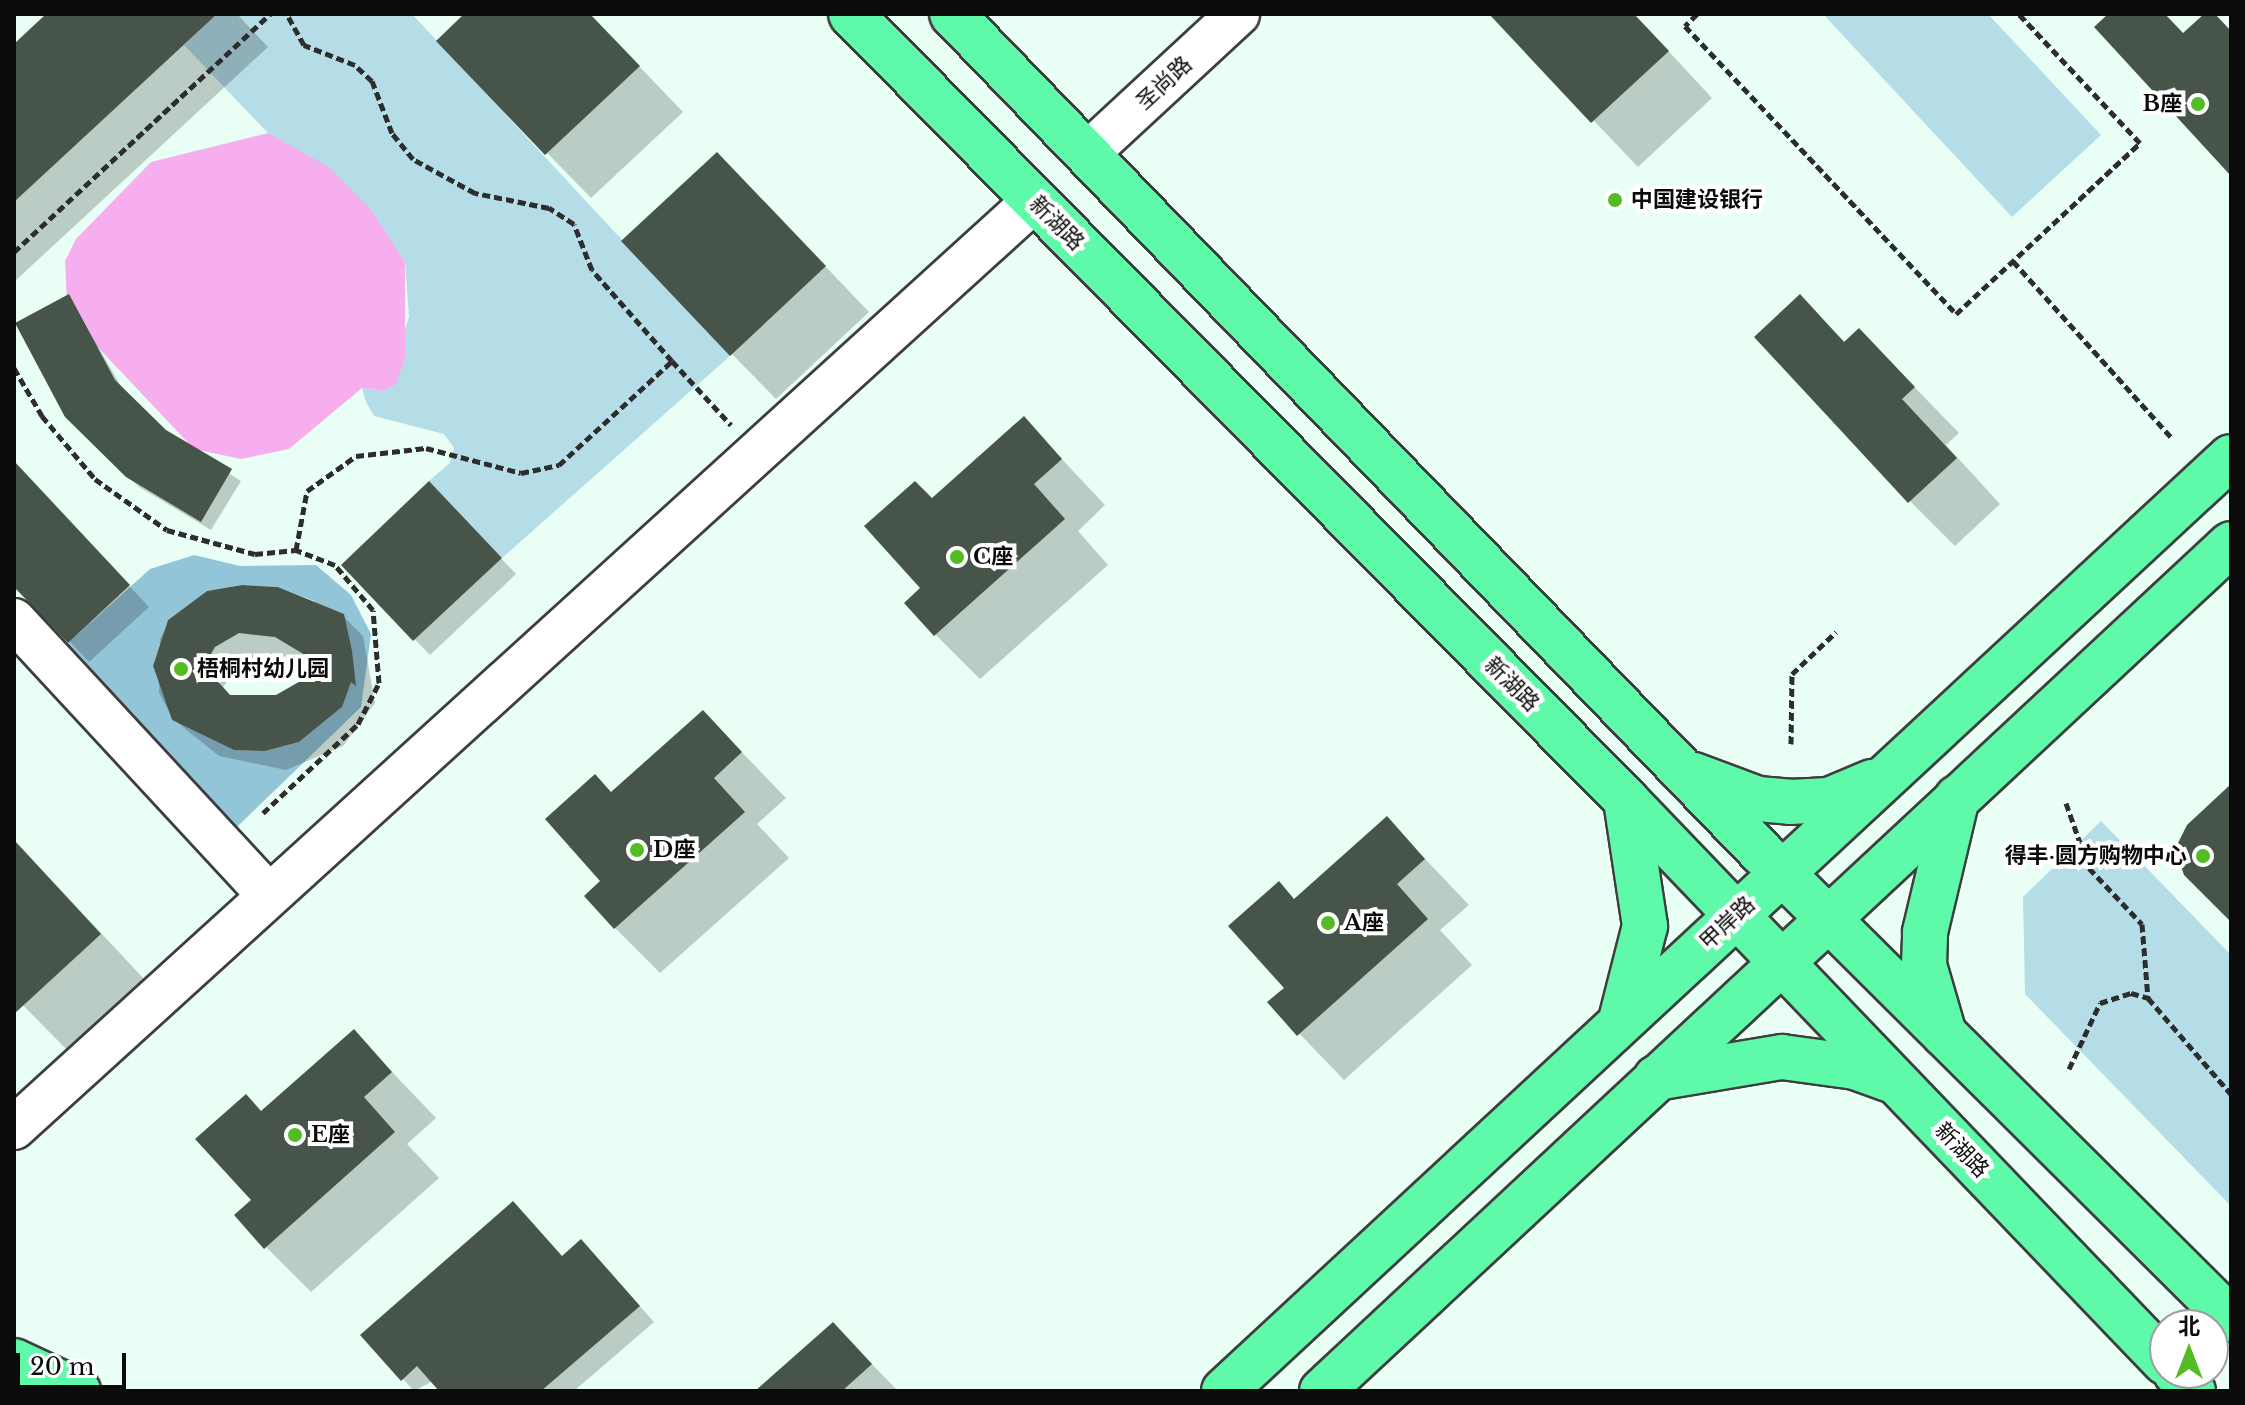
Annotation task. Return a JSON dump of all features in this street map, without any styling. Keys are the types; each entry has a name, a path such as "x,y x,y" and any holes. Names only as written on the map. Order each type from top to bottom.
{"main road":[{"name":"新湖路","path":"851,14 1626,800 2149,1345"},
{"path":"952,14 1090,151 1781,873 1946,1040 2231,1319"},
{"name":"甲岸路","path":"1224,1391 2231,457"},
{"path":"1412,584 1442,595 1462,586 1471,568 1462,541"},
{"path":"1322,1391 1653,1079 2231,544"},
{"path":"1676,765 1715,786 1790,802 1829,800 1895,768"},
{"path":"1946,1040 1924,965 1925,932 1958,796"},
{"path":"1621,1021 1645,926 1626,800"},
{"path":"1653,1079 1782,1057 1855,1067 1897,1083"},
{"path":"1419,1209 1441,1199 1468,1208 1477,1228 1469,1252"},
{"path":"14,1361 78,1391"}],"street":[{"name":"圣尚路","path":"1090,151 1238,14"},
{"path":"14,1128 1035,200"},
{"path":"14,620 269,895"}],"path":[{"path":"14,252 270,14"},
{"path":"287,14 304,45 355,65 372,81 392,133 413,159 475,193 549,208 574,224 592,270 756,452"},
{"path":"1697,14 1685,26 1956,314 2140,143 2019,14"},
{"path":"2013,261 2171,437"},
{"path":"296,550 307,491 338,464 426,448 498,468 544,471 559,465 672,361"},
{"path":"14,368 42,416 95,479 167,530 255,554 296,550 335,565 373,610 379,683 358,724 263,813"},
{"path":"1791,744 1792,674 1836,632"},
{"path":"2066,803 2089,868 2142,924 2148,998"},
{"path":"2069,1069 2100,1003 2131,993 2148,998 2231,1094"}],"shaded area":[{"path":"217,14 412,14 730,356 502,558 429,481 450,463 454,448 444,434 374,416 366,402 362,388 384,391 409,317 405,262 372,211 268,133 184,45"},
{"path":"1823,14 1988,14 2101,135 2012,217"},
{"path":"268,133 329,167 372,211 405,262 405,359 396,384 384,391 362,388 289,449 241,459 194,449 91,340 67,302 65,261 76,239 151,162"},
{"path":"194,555 240,566 316,565 351,595 371,634 361,707 237,827 67,644 150,569","holes":["242,585 278,587 314,601 335,620 352,661 342,707 299,742 265,751 234,750 172,720 153,666 168,620 207,591"]},
{"path":"2101,821 2231,955 2231,1206 2025,994 2023,897"}],"building":[{"path":"46,14 217,14 14,202 14,44"},
{"path":"464,14 590,14 640,66 545,155 436,41"},
{"path":"1489,14 1634,14 1669,51 1591,123"},
{"name":"B座","path":"2108,14 2165,14 2183,33 2204,14 2215,14 2231,31 2231,176 2094,27"},
{"path":"717,152 826,266 730,356 621,241"},
{"path":"69,294 115,380 166,430 232,469 201,522 126,477 65,417 15,323"},
{"path":"1800,294 1844,342 1859,328 1915,387 1902,399 1957,458 1908,503 1754,337"},
{"name":"C座","path":"1024,416 1062,459 1034,484 1065,519 934,636 904,603 920,588 864,526 915,481 932,498"},
{"path":"14,461 130,585 68,643 14,587"},
{"path":"429,481 502,558 413,641 341,565"},
{"name":"梧桐村幼儿园","path":"242,585 278,587 344,614 356,686 351,682 342,707 299,742 265,751 234,750 172,720 153,666 168,620 207,591","holes":["239,633 275,637 325,667 276,695 230,695 204,666 215,647"]},
{"name":"D座","path":"703,710 742,752 714,778 745,812 614,929 584,896 600,881 545,819 595,774 611,792"},
{"name":"得丰·圆方购物中心","path":"2231,784 2231,922 2184,875 2175,849 2187,825"},
{"name":"A座","path":"1387,816 1425,859 1397,884 1428,919 1297,1036 1267,1002 1284,988 1228,926 1279,881 1294,899"},
{"path":"14,840 101,934 14,1014"},
{"name":"E座","path":"354,1029 392,1072 364,1097 395,1132 264,1249 234,1215 251,1200 195,1139 246,1094 261,1111"},
{"path":"513,1201 562,1256 581,1239 640,1306 541,1391 439,1391 417,1366 401,1381 360,1335"},
{"path":"833,1322 872,1364 842,1391 755,1391"}],"place":[{"name":"B座","path":"2198,104"},
{"name":"中国建设银行","path":"1615,200"},
{"name":"C座","path":"957,557"},
{"name":"梧桐村幼儿园","path":"181,669"},
{"name":"D座","path":"637,850"},
{"name":"得丰·圆方购物中心","path":"2203,856"},
{"name":"A座","path":"1328,923"},
{"name":"E座","path":"295,1135"}]}
